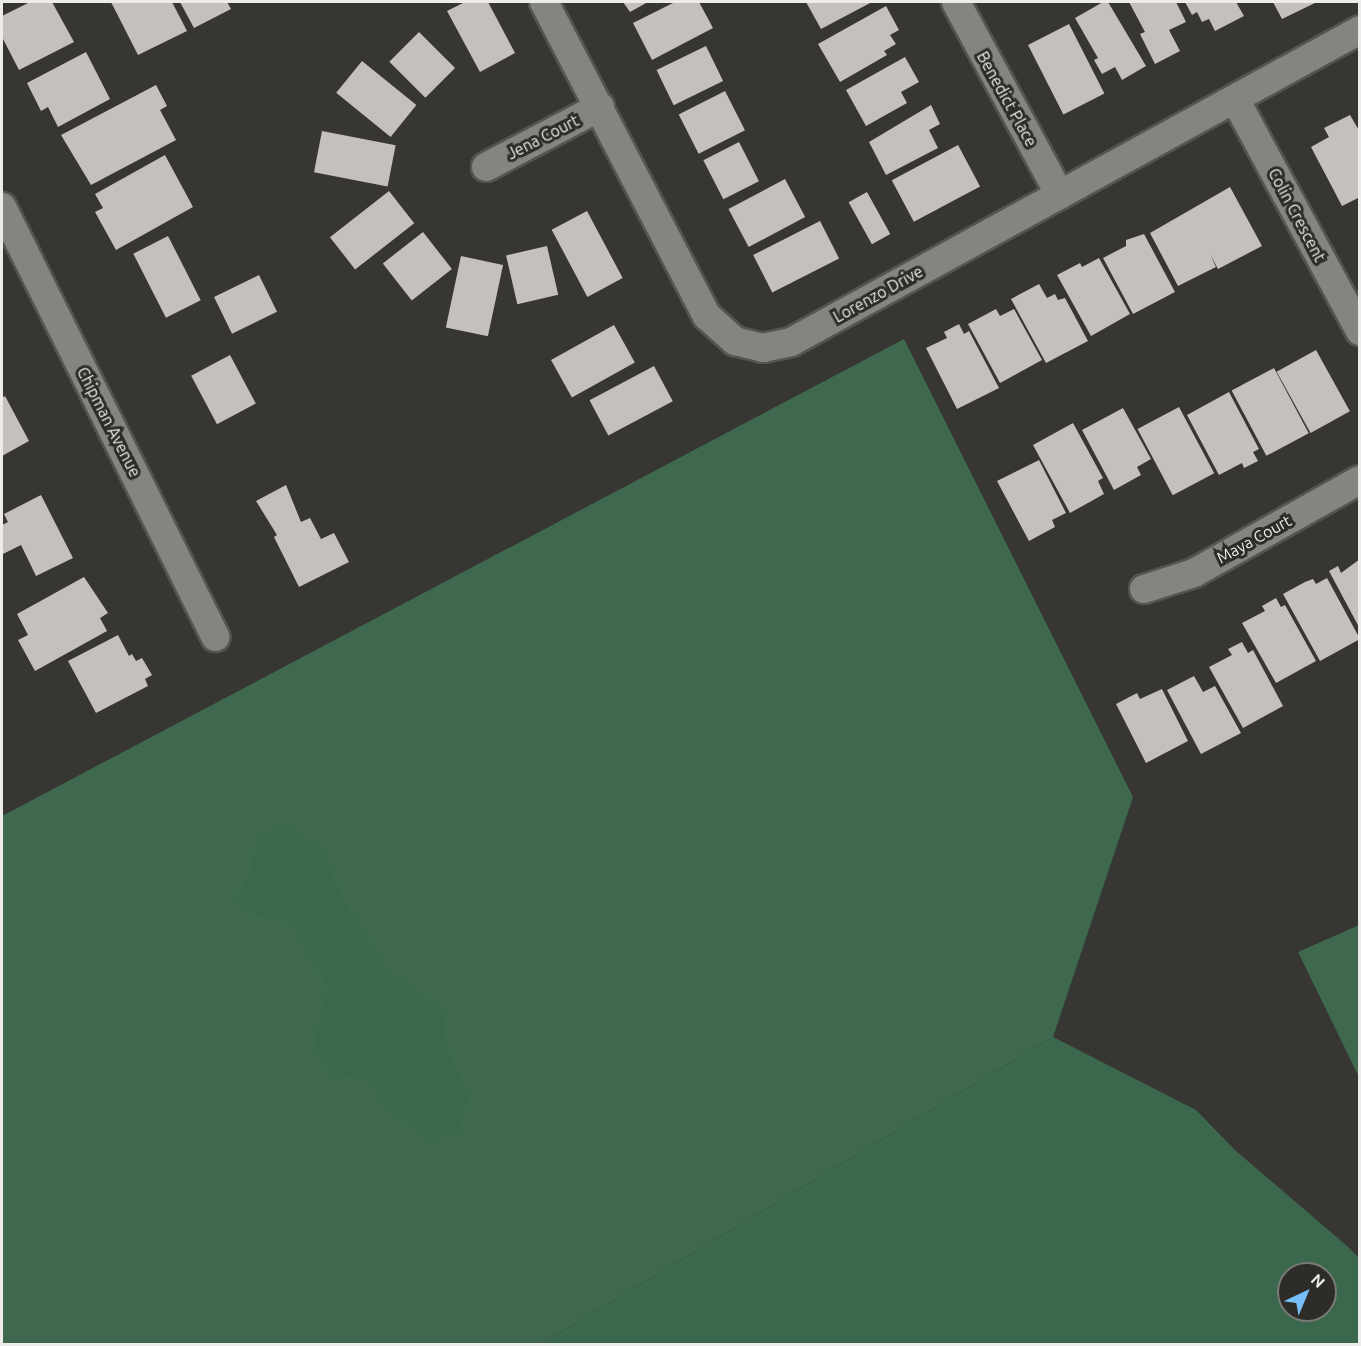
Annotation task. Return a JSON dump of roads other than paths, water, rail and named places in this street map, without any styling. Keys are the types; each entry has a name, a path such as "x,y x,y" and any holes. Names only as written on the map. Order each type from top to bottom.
{"street":[{"name":"Lorenzo Drive","path":"544,2 707,316 727,337 754,347 790,342 1359,30"},
{"name":"Benedict Place","path":"956,2 1060,195"},
{"name":"Colin Crescent","path":"1235,99 1359,331"},
{"name":"Jena Court","path":"486,166 600,107"},
{"name":"Chipman Avenue","path":"2,207 215,637"},
{"name":"Maya Court","path":"1144,589 1194,573 1359,480"}]}
